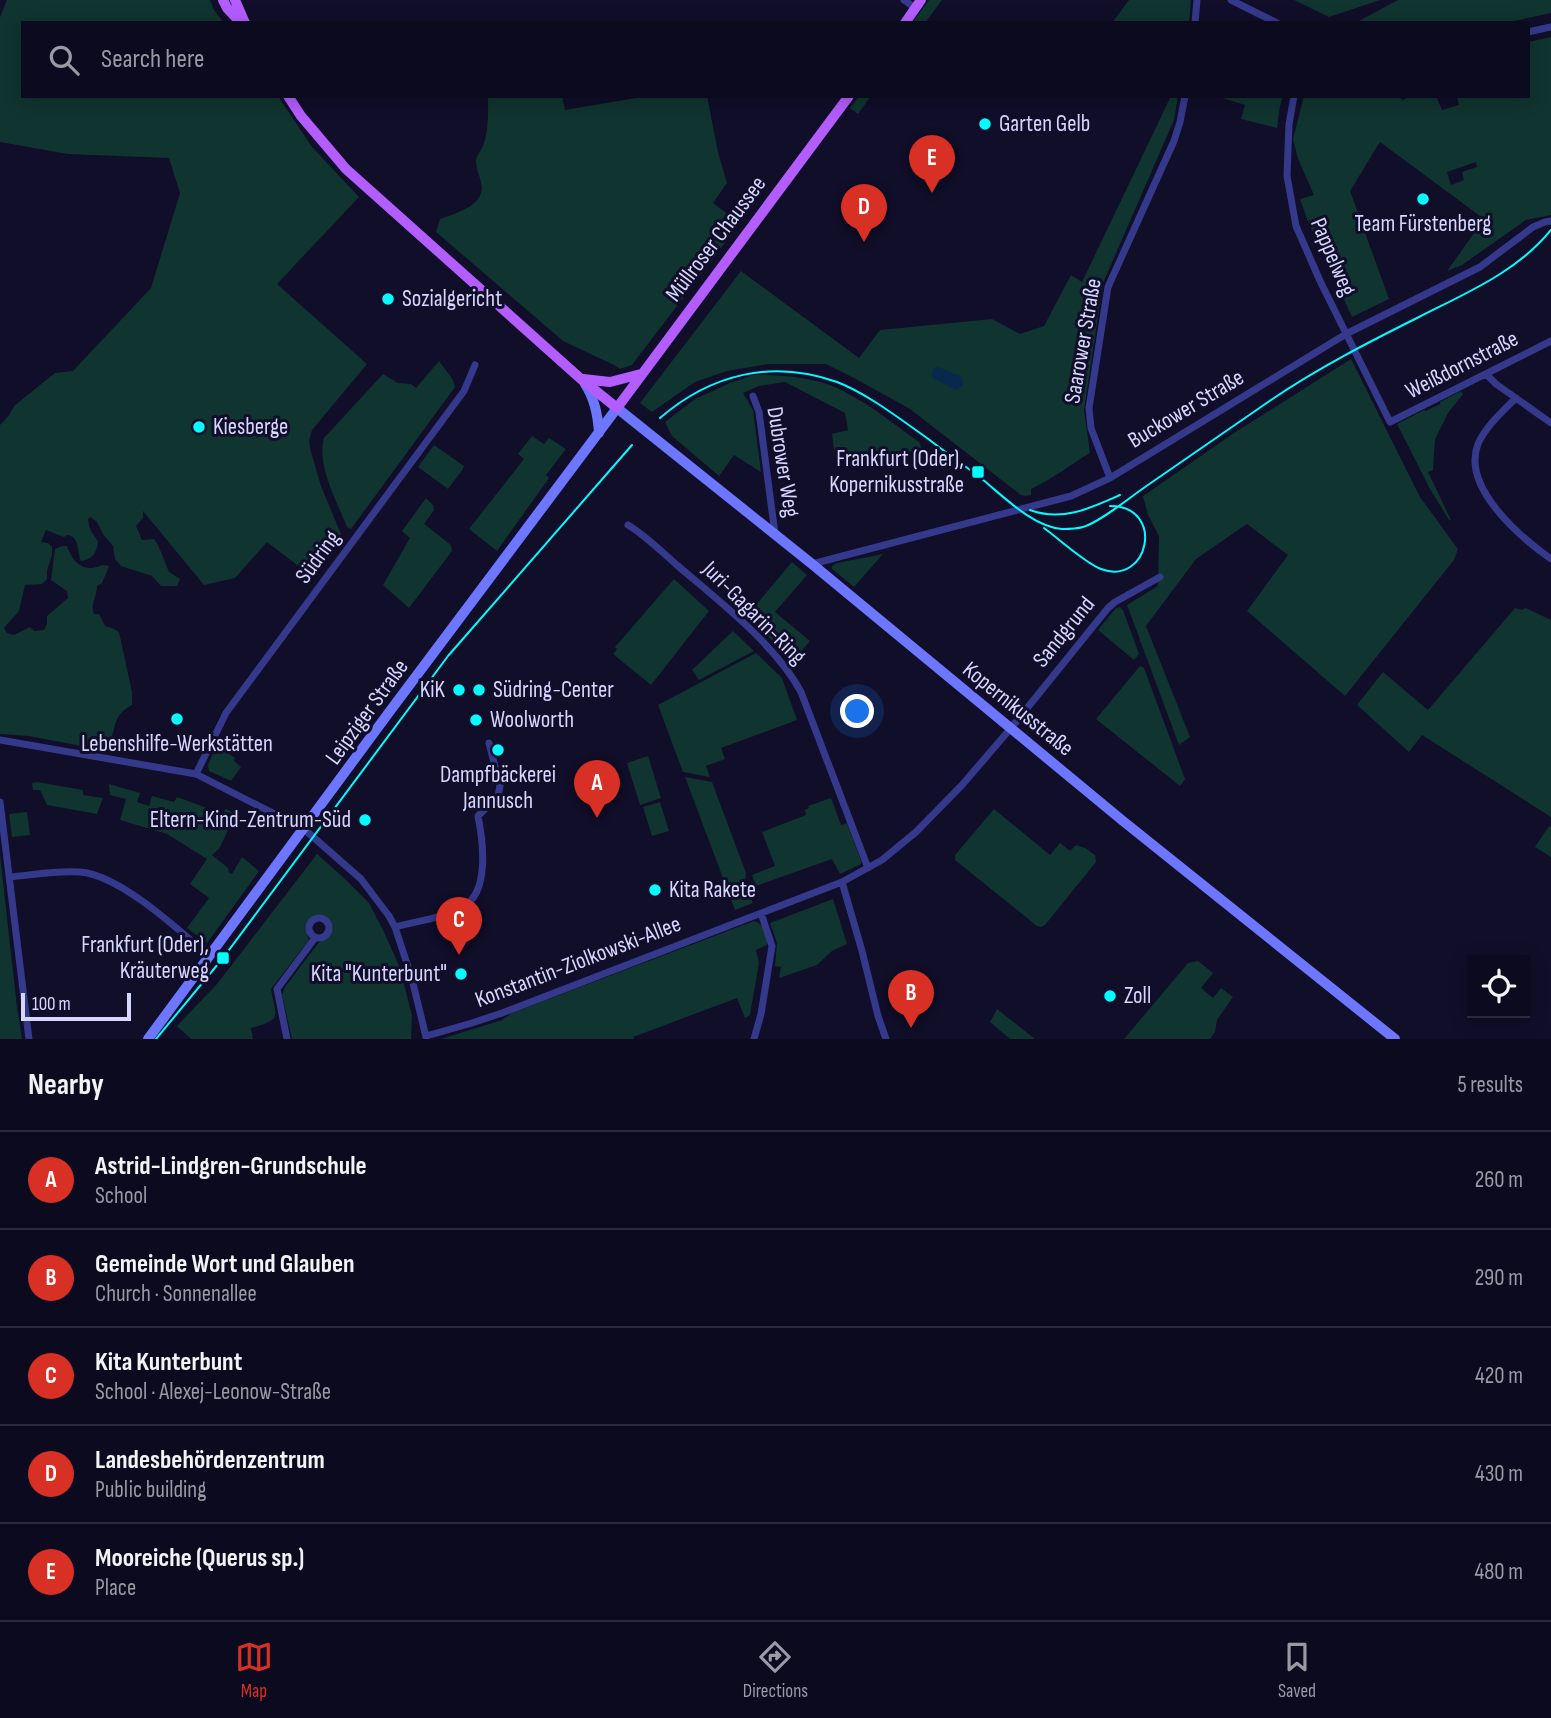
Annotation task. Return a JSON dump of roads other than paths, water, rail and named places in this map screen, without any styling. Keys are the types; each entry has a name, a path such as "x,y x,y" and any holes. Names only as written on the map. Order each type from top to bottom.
{"main road":[{"path":"223,0 227,8 241,21"},
{"path":"235,0 242,21"},
{"path":"906,21 918,4"},
{"path":"289,98 346,169 617,408"},
{"name":"Müllroser Chaussee","path":"617,408 848,98"},
{"path":"581,379 610,382 641,374"},
{"path":"581,379 590,392 598,419 598,433"},
{"name":"Leipziger Straße","path":"148,1039 617,408"},
{"name":"Kopernikusstraße","path":"617,408 1395,1039"}],"street":[{"path":"904,0 918,4"},
{"path":"1195,21 1197,0"},
{"path":"1231,0 1273,21"},
{"path":"1530,32 1551,27"},
{"name":"Saarower Straße","path":"1110,478 1091,428 1088,408 1108,287 1174,141 1185,98"},
{"name":"Pappelweg","path":"1294,98 1289,124 1287,176 1296,226 1321,283 1390,422"},
{"name":"Buckower Straße","path":"812,564 1071,496 1110,478 1346,334 1480,267 1533,228 1551,221"},
{"name":"Weißdornstraße","path":"1390,422 1551,341"},
{"name":"Südring","path":"197,774 226,713 464,391 475,365"},
{"path":"1486,374 1551,423"},
{"name":"Dubrower Weg","path":"753,396 759,412 775,534"},
{"path":"1516,398 1479,440 1475,465 1480,482 1496,507 1521,536 1551,559"},
{"name":"Juri-Gagarin-Ring","path":"628,524 732,614 788,669 801,692 867,869"},
{"name":"Sandgrund","path":"1011,728 1108,608 1160,577"},
{"name":"Konstantin-Ziolkowski-Allee","path":"426,1037 502,1013 842,882 867,869 916,832 962,785 1011,728"},
{"path":"0,740 197,774 304,830 366,884 396,927 426,1037"},
{"path":"396,927 464,907 477,891 483,855 483,838 478,816 499,792 489,743"},
{"path":"0,802 29,1039"},
{"path":"10,877 81,872 104,878 146,904 210,957"},
{"path":"842,882 886,1039"},
{"path":"754,1039 761,1014 772,946 761,913"},
{"path":"287,1039 277,989 315,938"}],"water":[{"path":"938,367 962,377 963,385 957,390 934,379 933,369"}],"tram line":[{"path":"660,418 680,403 721,381 766,372 813,375 849,387 884,407 1029,517 1051,527 1080,528 1106,515 1307,377 1507,270 1551,230"},
{"path":"156,1039 223,958 448,656 632,445"},
{"path":"1030,510 1053,515 1065,514 1087,509 1120,495"},
{"path":"1044,528 1101,569 1117,571 1131,567 1140,557 1145,544 1144,531 1139,518 1128,509 1110,506"}],"place":[{"name":"Garten Gelb","path":"985,124"},
{"name":"Mooreiche (Querus sp.)","path":"932,193"},
{"name":"Team Fürstenberg","path":"1423,199"},
{"name":"Landesbehördenzentrum","path":"864,242"},
{"name":"Sozialgericht","path":"388,299"},
{"name":"Kiesberge","path":"199,427"},
{"name":"Frankfurt (Oder), Kopernikusstraße","path":"978,472"},
{"name":"KiK","path":"459,690"},
{"name":"Südring-Center","path":"479,690"},
{"name":"Lebenshilfe-Werkstätten","path":"177,719"},
{"name":"Woolworth","path":"476,720"},
{"name":"Dampfbäckerei Jannusch","path":"498,750"},
{"name":"Astrid-Lindgren-Grundschule","path":"597,818"},
{"name":"Eltern-Kind-Zentrum-Süd","path":"365,820"},
{"name":"Kita Rakete","path":"655,890"},
{"name":"Kita Kunterbunt","path":"459,955"},
{"name":"Frankfurt (Oder), Kräuterweg","path":"223,958"},
{"name":"Kita \"Kunterbunt\"","path":"461,974"},
{"name":"Zoll","path":"1110,996"},
{"name":"Gemeinde Wort und Glauben","path":"911,1028"}]}
